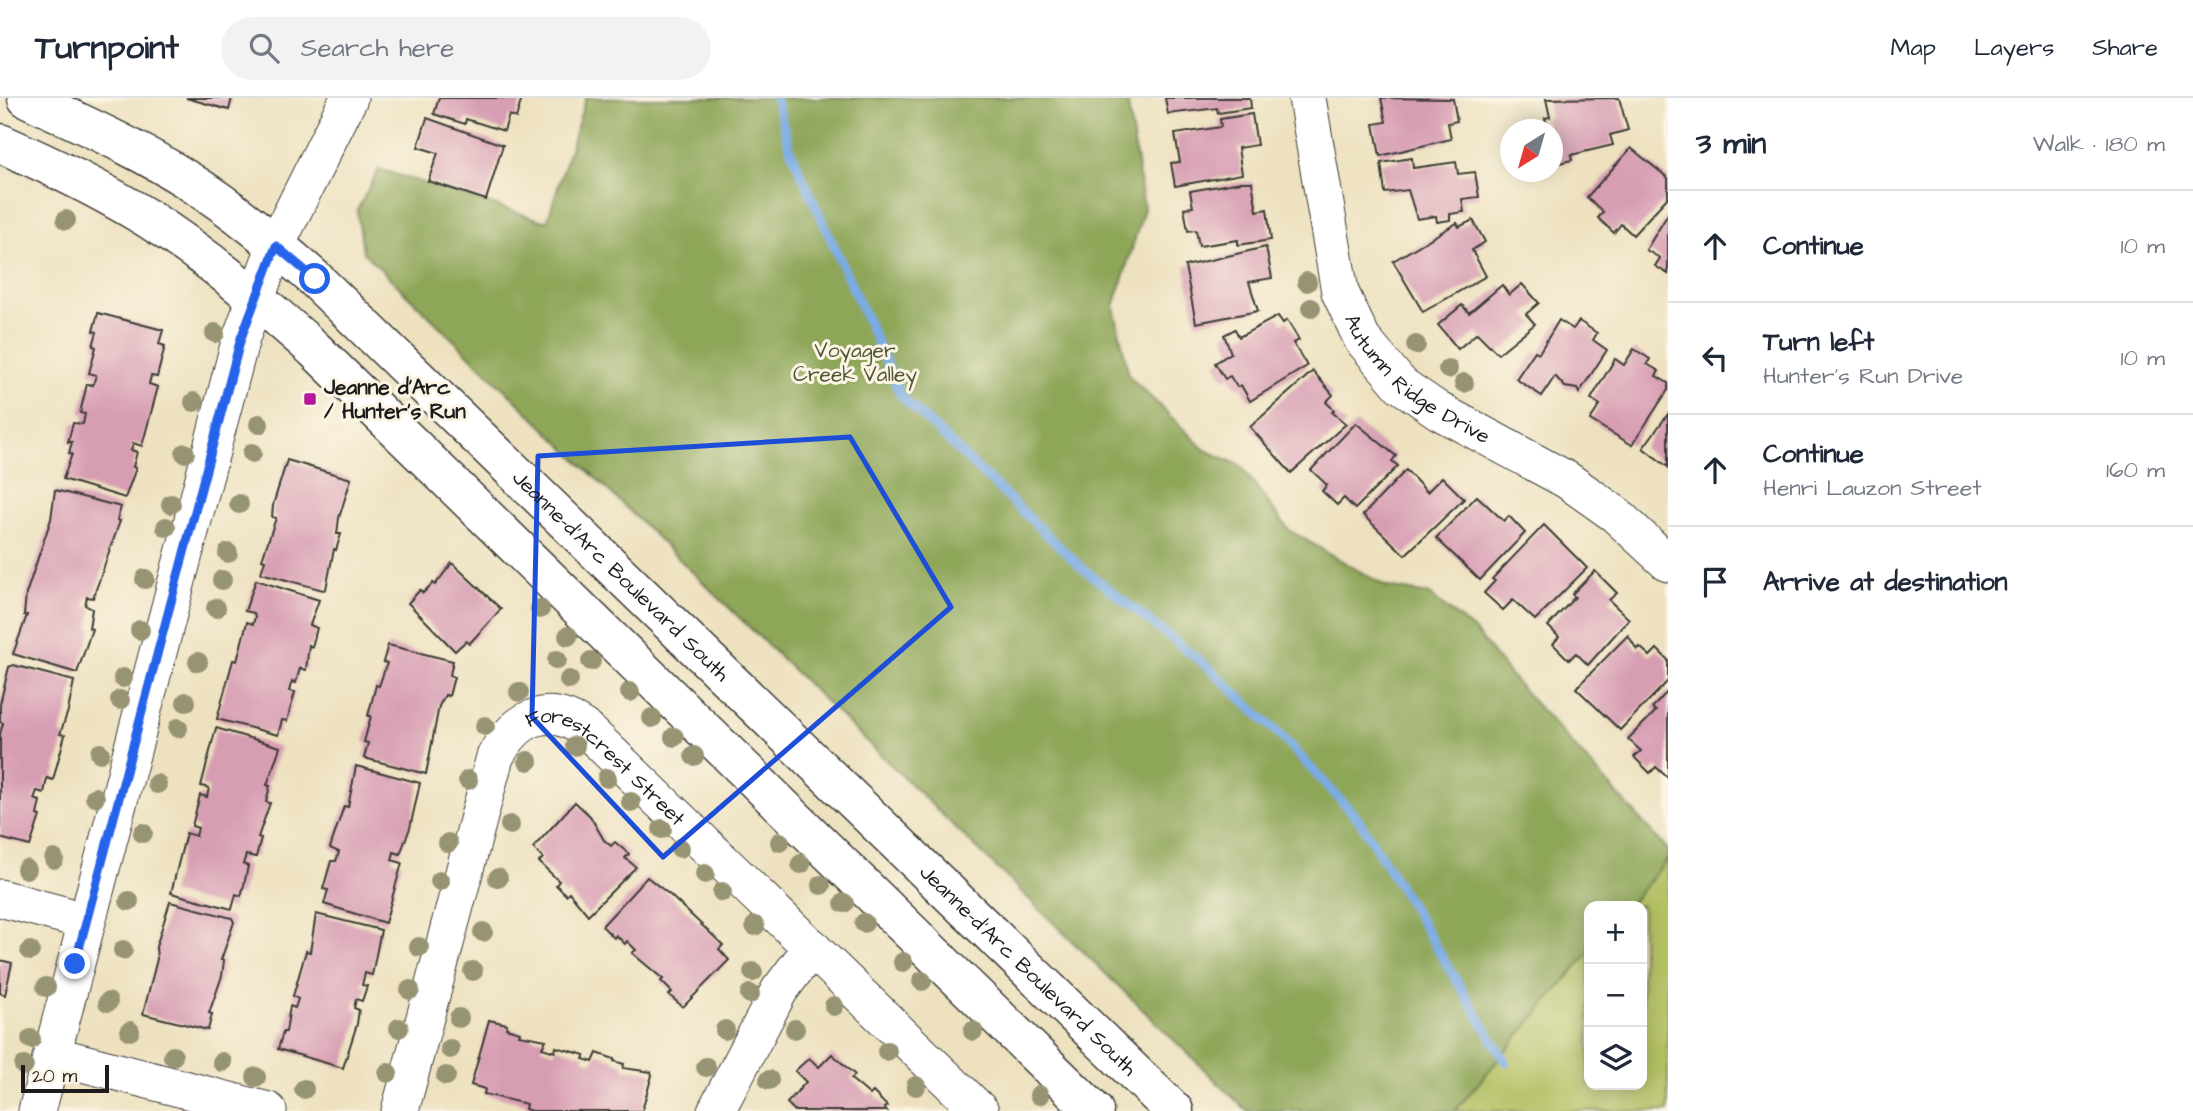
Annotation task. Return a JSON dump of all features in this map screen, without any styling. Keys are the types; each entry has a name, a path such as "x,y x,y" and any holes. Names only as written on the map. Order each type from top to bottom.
{"main road":[{"name":"Jeanne-d'Arc Boulevard South","path":"27,98 149,157 215,198 276,246 358,318 581,540 1174,1111"},
{"path":"0,143 79,180 146,218 211,262 324,359 1094,1111"}],"street":[{"path":"37,1111 254,298 276,246 349,98"},
{"name":"Autumn Ridge Drive","path":"1307,98 1340,292 1362,339 1401,384 1439,411 1567,480 1615,514 1668,563"},
{"name":"Forestcrest Street","path":"400,1111 495,757 507,734 531,717 557,716 575,721 589,732 980,1111"},
{"path":"0,898 86,921"},
{"path":"716,1111 779,991 811,947"},
{"path":"52,1055 268,1111"}],"highlighted area":[{"path":"850,437 951,607 663,857 532,717 538,456"}],"green space":[{"name":"Voyager Creek Valley","path":"586,98 1127,98 1144,209 1114,307 1129,376 1205,450 1240,465 1289,530 1387,587 1428,594 1474,630 1515,681 1668,850 1668,859 1632,901 1584,901 1584,958 1455,1111 1247,1111 363,252 357,210 379,169 547,222"},
{"path":"1668,859 1668,1111 1455,1111 1584,958 1584,1090 1647,1090 1647,901 1632,901"}],"building":[{"path":"186,98 232,98 229,110"},
{"path":"439,98 522,98 516,118 509,115 504,131 466,119 465,124 434,114"},
{"path":"1165,98 1250,98 1251,108 1218,113 1217,108 1168,114"},
{"path":"1381,98 1453,99 1457,121 1448,123 1451,139 1380,156 1374,124 1386,122"},
{"path":"1619,98 1628,130 1610,135 1613,145 1571,155 1572,160 1563,162 1563,119 1545,119 1550,117 1546,99"},
{"path":"1252,114 1257,145 1238,148 1242,174 1175,186 1171,163 1180,162 1175,134 1221,127 1220,119"},
{"path":"427,118 503,145 486,200 428,181 438,153 418,147"},
{"path":"1631,148 1668,178 1668,197 1633,235 1621,224 1614,233 1598,218 1603,212 1587,197"},
{"path":"1412,158 1413,168 1456,162 1458,174 1475,172 1479,197 1462,199 1464,212 1450,214 1450,220 1437,222 1436,216 1417,219 1408,190 1385,193 1381,163"},
{"path":"1252,182 1257,211 1267,209 1271,240 1238,245 1238,240 1199,246 1196,230 1188,231 1184,208 1193,207 1190,191"},
{"path":"1668,214 1668,274 1655,266 1660,258 1646,250"},
{"path":"1473,220 1485,242 1472,250 1486,276 1423,312 1393,261 1457,223 1459,227"},
{"path":"1266,247 1272,278 1249,282 1258,311 1196,323 1185,266"},
{"path":"1522,284 1539,303 1526,314 1535,324 1498,354 1477,333 1458,349 1438,325 1462,305 1469,313 1502,285 1509,295"},
{"path":"98,313 163,330 159,344 165,346 157,377 151,376 149,384 158,387 142,446 133,443 131,450 137,452 133,467 136,468 125,498 63,479 72,454 69,453 72,442 68,442 73,423 83,424 85,414 80,413 87,384 93,385 96,375 89,373 96,347 93,346 97,332 93,331"},
{"path":"1278,316 1283,323 1287,320 1299,340 1293,343 1307,366 1250,401 1241,385 1237,387 1230,376 1225,379 1215,363 1231,353 1224,335 1235,329 1239,337"},
{"path":"1559,320 1573,329 1579,321 1597,333 1593,340 1607,350 1579,393 1577,389 1565,387 1555,376 1542,396 1516,379 1535,351 1539,353"},
{"path":"1634,349 1650,359 1647,364 1659,371 1656,376 1668,383 1668,390 1632,445 1590,420 1600,405 1591,399 1615,359 1624,365"},
{"path":"1313,371 1333,395 1326,402 1334,410 1332,412 1346,424 1291,473 1250,427"},
{"path":"1668,414 1668,467 1643,448"},
{"path":"1356,423 1396,456 1392,461 1398,466 1355,509 1344,498 1337,505 1322,491 1327,485 1311,470"},
{"path":"287,460 351,479 339,518 337,534 341,534 336,550 334,549 326,589 323,590 261,573 265,560 262,559 276,518 272,517 273,505"},
{"path":"1406,470 1427,492 1442,477 1464,499 1405,555 1363,515"},
{"path":"55,490 121,507 117,520 120,521 93,598 87,597 85,605 92,609 89,628 92,629 77,673 13,654 27,615 24,615 26,594 51,519"},
{"path":"1477,496 1504,521 1509,516 1525,533 1480,580 1436,538"},
{"path":"1544,525 1587,568 1535,620 1513,600 1503,610 1484,593 1495,581 1492,579"},
{"path":"452,563 501,609 469,644 466,641 455,651 408,603 420,590 423,593 433,583 435,585"},
{"path":"1595,571 1617,593 1609,600 1629,619 1588,665 1576,653 1569,660 1553,644 1559,637 1548,626 1575,597 1572,594"},
{"path":"256,580 319,600 310,625 317,628 312,647 309,645 306,670 300,668 296,683 292,681 289,691 295,692 287,721 282,720 278,735 217,719 233,660 237,661 247,622 253,624 255,617 254,613 245,611"},
{"path":"1628,635 1637,650 1640,647 1650,656 1657,649 1668,660 1668,681 1620,730 1576,688"},
{"path":"388,645 453,661 450,675 454,677 449,696 445,695 439,706 426,774 364,758 368,743 364,742 371,716 368,716 376,685 379,686 387,663 383,662"},
{"path":"13,665 74,681 60,734 65,735 53,780 47,778 44,793 37,791 34,799 40,801 37,815 40,816 30,846 0,838 0,734 3,723 0,722 0,704 9,667"},
{"path":"1668,691 1668,778 1656,767 1650,773 1634,757 1641,751 1628,739 1656,711 1652,708"},
{"path":"216,728 280,747 267,785 270,786 266,802 270,803 258,837 261,838 256,857 246,855 243,864 248,866 244,885 241,896 236,894 232,909 171,893 186,833 196,836 198,828 192,826 200,795 207,797 209,788 201,786"},
{"path":"356,766 420,783 410,828 400,854 394,852 392,860 402,863 385,923 324,904 328,890 323,889 331,861 336,861 339,852 330,848 344,806 348,807"},
{"path":"575,802 590,816 604,840 611,846 615,842 629,854 625,858 636,867 588,915 569,892 566,895 556,885 559,881 539,862 543,858 533,848"},
{"path":"647,877 723,945 719,949 729,960 683,1007 669,995 672,992 661,981 663,979 632,953 636,950 627,941 625,944 616,935 614,938 602,926"},
{"path":"170,902 232,918 234,922 221,960 224,960 222,976 209,1013 212,1014 208,1030 143,1014 157,959 156,947"},
{"path":"316,914 381,930 372,975 365,973 362,985 367,986 362,1001 356,999 354,1008 359,1010 357,1024 343,1068 278,1049 283,1032 286,1032 290,1006 295,1008 298,999 293,996 306,951 310,952"},
{"path":"0,960 12,963 5,995 0,993"},
{"path":"489,1020 507,1024 506,1028 520,1032 519,1035 546,1040 542,1048 555,1052 556,1047 585,1055 583,1059 593,1062 597,1053 624,1064 623,1068 651,1072 642,1111 531,1111 525,1109 526,1104 484,1094 485,1089 471,1085"},
{"path":"832,1054 855,1075 851,1079 870,1095 873,1092 887,1106 884,1108 887,1111 795,1111 787,1103 806,1082 795,1071 809,1058 819,1067"}],"waterway":[{"path":"775,98 791,151 901,396 1081,567 1209,668 1280,735 1359,820 1506,1062"}],"place":[{"name":"Jeanne d'Arc / Hunter's Run","path":"310,399"}],"route":[{"path":"75,964 241,338 254,298 276,246 315,279"}]}
